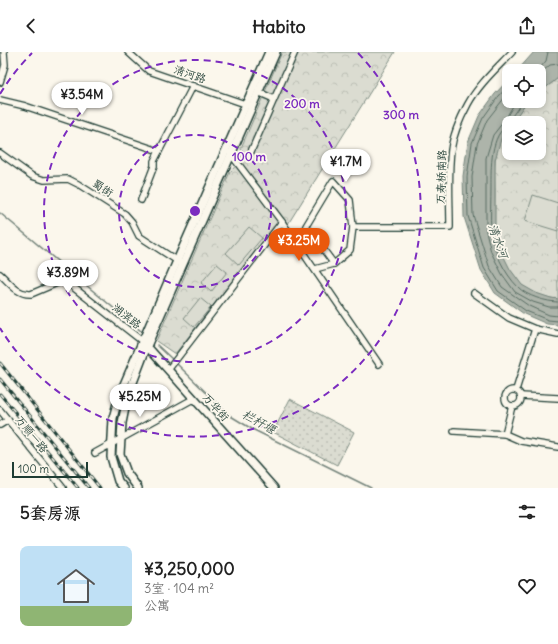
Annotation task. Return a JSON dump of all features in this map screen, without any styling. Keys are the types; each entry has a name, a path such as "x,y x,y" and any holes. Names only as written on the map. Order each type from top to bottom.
{"street":[{"path":"0,82 5,65 4,52"},
{"name":"清河路","path":"128,52 149,71 249,105"},
{"path":"124,488 118,482 111,457 113,418 119,396 180,263 249,105 269,52"},
{"path":"249,105 258,92 276,52"},
{"path":"249,156 295,52"},
{"name":"万寿桥南路","path":"353,227 450,226 451,149 459,124 469,103 483,83 512,52"},
{"path":"141,200 154,166 154,161 193,86"},
{"path":"258,92 274,99"},
{"path":"0,100 25,106 159,151"},
{"name":"蜀街","path":"0,152 32,176 44,180 68,179 78,184 125,214 132,222 139,236 180,263"},
{"path":"228,152 282,222 380,364"},
{"path":"314,270 334,264 350,250 353,227 350,200 333,181 306,226 334,264"},
{"path":"168,370 282,222"},
{"name":"湖滨路","path":"0,274 18,292 26,295 64,280 144,343"},
{"path":"474,293 509,318 536,329 558,334"},
{"path":"516,390 536,329"},
{"path":"138,488 128,473 120,454 122,423 127,398 144,343"},
{"name":"万华街","path":"144,343 274,488"},
{"path":"512,406 506,402 504,397 508,390 516,390"},
{"path":"516,390 521,396 558,398"},
{"path":"512,406 519,403 521,396"},
{"path":"95,453 194,399"},
{"path":"505,434 512,406"},
{"name":"万顺一路","path":"0,410 63,488"},
{"path":"0,425 8,420"},
{"path":"454,430 505,434 522,440 558,447"}],"green space":[{"path":"282,52 395,52 288,224 282,217 175,354 156,341 230,172 242,159 241,148"},
{"path":"558,78 558,299 548,298 533,293 516,280 504,260 498,245 495,231 495,160 500,140 502,137 502,160 546,160 546,116 517,116 522,108 546,108 546,87"},
{"path":"533,195 558,203 558,231 525,221"},
{"path":"249,227 262,238 239,265 226,253"},
{"path":"217,264 227,272 211,292 201,283"},
{"path":"200,298 211,307 194,327 184,318"},
{"path":"290,399 354,432 337,465 273,432"}],"water":[{"path":"534,52 558,52 558,78 546,87 546,64 523,64"},
{"path":"502,86 502,108 522,108 517,116 502,116 502,138 495,160 495,229 499,247 510,269 522,285 536,293 558,299 558,325 547,324 524,314 495,293 481,270 464,217 463,176 468,142 479,116"}],"waterway":[{"name":"栏杆堰","path":"0,213 141,331"},
{"name":"栏杆堰","path":"157,345 173,360"},
{"name":"栏杆堰","path":"176,363 229,415 252,429 371,488"}],"railway":[{"path":"0,363 100,488"},
{"path":"0,379 89,488"},
{"path":"0,394 78,488"}],"water label":[{"name":"清水河","path":"498,241"}]}
